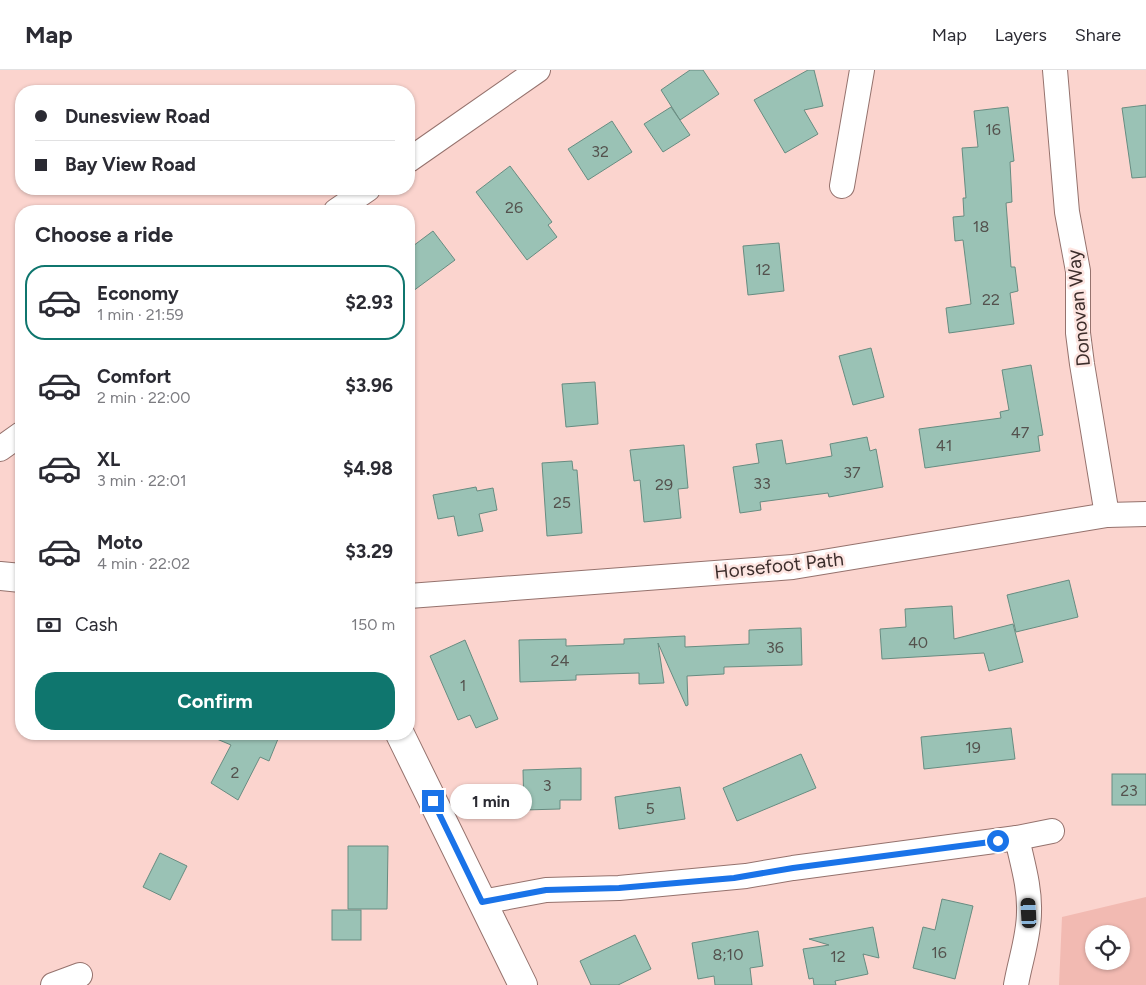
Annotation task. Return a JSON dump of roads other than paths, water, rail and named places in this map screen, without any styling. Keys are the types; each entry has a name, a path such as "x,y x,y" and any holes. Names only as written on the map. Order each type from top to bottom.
{"street":[{"path":"415,156 538,70"},
{"path":"842,186 862,70"},
{"name":"Donovan Way","path":"1055,70 1066,204 1078,271 1078,333 1107,515"},
{"path":"345,205 359,195"},
{"path":"0,449 15,438"},
{"name":"Horsefoot Path","path":"415,596 793,567 1107,515 1146,514"},
{"path":"0,576 15,577"},
{"path":"403,740 523,985"},
{"path":"482,902 546,890 619,888 730,878 1052,832"},
{"path":"1016,985 1029,913 1025,876 1017,838"},
{"path":"53,985 80,975"}]}
